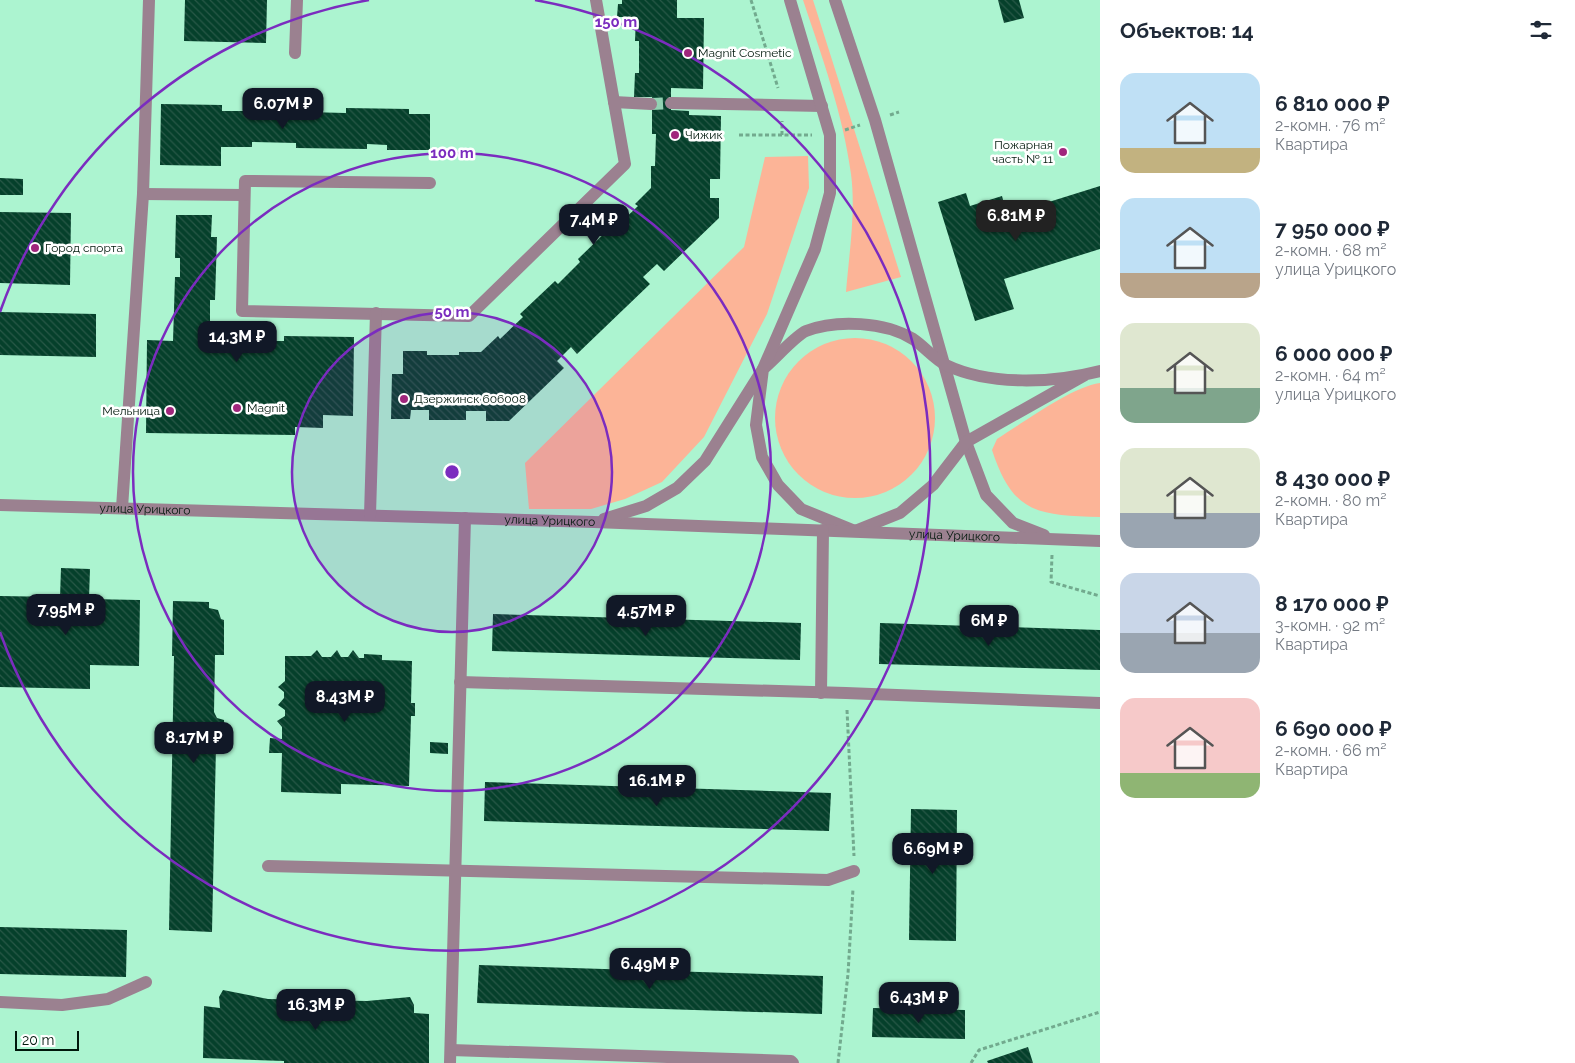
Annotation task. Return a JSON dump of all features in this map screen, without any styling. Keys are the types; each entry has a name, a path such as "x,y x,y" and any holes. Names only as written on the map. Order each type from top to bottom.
{"street":[{"path":"122,508 143,194 149,0"},
{"path":"295,53 297,0"},
{"path":"430,183 245,181 242,311 469,316 625,164 596,0"},
{"path":"594,522 646,506 677,488 705,460 763,369 816,249 830,194 830,135 790,0"},
{"path":"835,0 875,120 966,442 986,495 1014,523 1053,539"},
{"path":"614,102 652,104"},
{"path":"671,104 822,106"},
{"path":"143,194 244,195"},
{"path":"370,515 376,313"},
{"path":"1085,375 966,442 933,484 900,513 855,531 801,509 778,485 762,457 756,425 763,369 805,332 846,324 884,327 913,339 945,365 987,378 1016,381 1085,375 1100,371"},
{"name":"улица Урицкого","path":"0,505 594,522 1100,542"},
{"path":"450,1063 465,518"},
{"path":"821,693 823,530"},
{"path":"460,682 1100,703"},
{"path":"268,866 828,880 854,871"},
{"path":"0,1002 62,1005 108,999 146,982"},
{"path":"451,1050 791,1061 793,1063"}],"path":[{"path":"751,0 783,105 782,135"},
{"path":"1051,582 1100,596"},
{"path":"972,1063 979,1050 1100,1012"}],"shaded area":[{"path":"803,0 813,0 901,277 846,292 853,203 851,174 837,108"},
{"path":"808,156 809,188 767,314 704,437 662,482 625,499 591,509 529,509 525,463 744,247 765,157"},
{"path":"863,338 893,347 912,361 922,373 929,387 934,402 934,434 929,449 922,463 912,475 900,485 878,495 863,498 847,498 832,495 810,485 788,463 776,434 775,410 778,395 788,373 810,351 839,339"},
{"path":"1100,383 1100,517 1060,515 1030,507 1019,499 1009,487 1000,471 992,450 997,439 1062,398 1075,391"}],"building":[{"path":"185,0 267,0 266,43 184,41"},
{"path":"622,0 677,0 677,18 704,18 703,89 671,88 671,110 689,111 689,115 721,116 720,179 710,179 710,198 719,198 719,218 664,271 657,264 643,277 650,284 577,354 571,347 557,361 564,368 509,421 486,421 486,411 466,411 466,420 429,420 429,410 411,410 410,419 391,419 392,374 403,374 403,351 427,351 427,355 459,355 459,352 481,352 498,336 500,339 523,317 520,314 555,281 558,284 580,262 578,259 612,226 615,228 638,206 635,204 651,188 651,166 655,166 656,134 652,134 652,97 634,97 635,73 639,73 639,41 635,41 636,17 617,17 618,4 622,4"},
{"path":"998,0 1019,0 1024,18 1004,23"},
{"path":"161,104 222,105 222,111 243,111 243,106 306,107 306,112 346,113 346,108 409,109 409,114 430,114 430,150 387,150 387,145 367,144 367,149 296,148 296,143 252,142 252,147 221,147 221,166 160,165"},
{"path":"0,178 23,179 23,195 0,195"},
{"path":"1100,186 1100,249 1004,279 1014,309 975,321 938,202 966,193 970,206 1002,196 1007,215"},
{"name":"Город спорта","path":"0,212 71,213 70,285 0,283"},
{"path":"176,215 212,215 211,237 217,237 215,300 210,300 210,330 216,331 216,335 265,336 265,341 284,341 284,336 354,337 353,416 323,415 323,428 295,427 295,435 146,433 147,340 173,341 175,277 180,277 180,258 175,258"},
{"path":"0,312 96,314 96,357 0,355"},
{"path":"61,568 90,569 89,599 140,600 139,666 90,665 90,689 0,687 0,596 60,597"},
{"path":"173,601 209,602 209,608 218,610 221,619 224,620 224,655 215,655 214,712 217,718 224,720 225,746 216,746 212,932 169,930 174,656 172,656"},
{"path":"493,614 801,623 800,660 492,651"},
{"path":"880,623 1100,630 1100,670 879,664"},
{"path":"317,650 322,657 331,657 337,650 341,657 348,657 353,650 359,658 364,658 364,654 382,655 382,660 412,661 411,703 415,703 415,716 411,716 409,786 341,784 341,794 281,792 282,753 269,753 270,738 282,739 282,727 277,721 285,716 285,710 278,705 284,698 284,692 278,687 285,681 285,656 311,656"},
{"path":"430,742 448,743 448,754 430,753"},
{"path":"485,782 831,793 829,831 484,821"},
{"path":"911,809 957,810 956,941 909,940"},
{"path":"0,927 127,930 126,977 0,974"},
{"path":"479,965 823,976 822,1014 477,1003"},
{"path":"223,990 268,999 367,1001 410,997 414,1005 414,1013 429,1014 429,1063 284,1063 284,1061 203,1058 204,1006 220,1008 219,997"},
{"path":"873,1008 965,1010 965,1039 872,1037"},
{"path":"1028,1047 1033,1063 988,1063 987,1061"}],"tunnel":[{"path":"651,104 671,103"}],"place":[{"name":"Magnit Cosmetic","path":"688,53"},
{"name":"Чижик","path":"675,135"},
{"name":"Пожарная часть № 11","path":"1063,152"},
{"name":"Город спорта","path":"35,248"},
{"name":"Дзержинск 606008","path":"404,399"},
{"name":"Magnit","path":"237,408"},
{"name":"Мельница","path":"170,411"}]}
